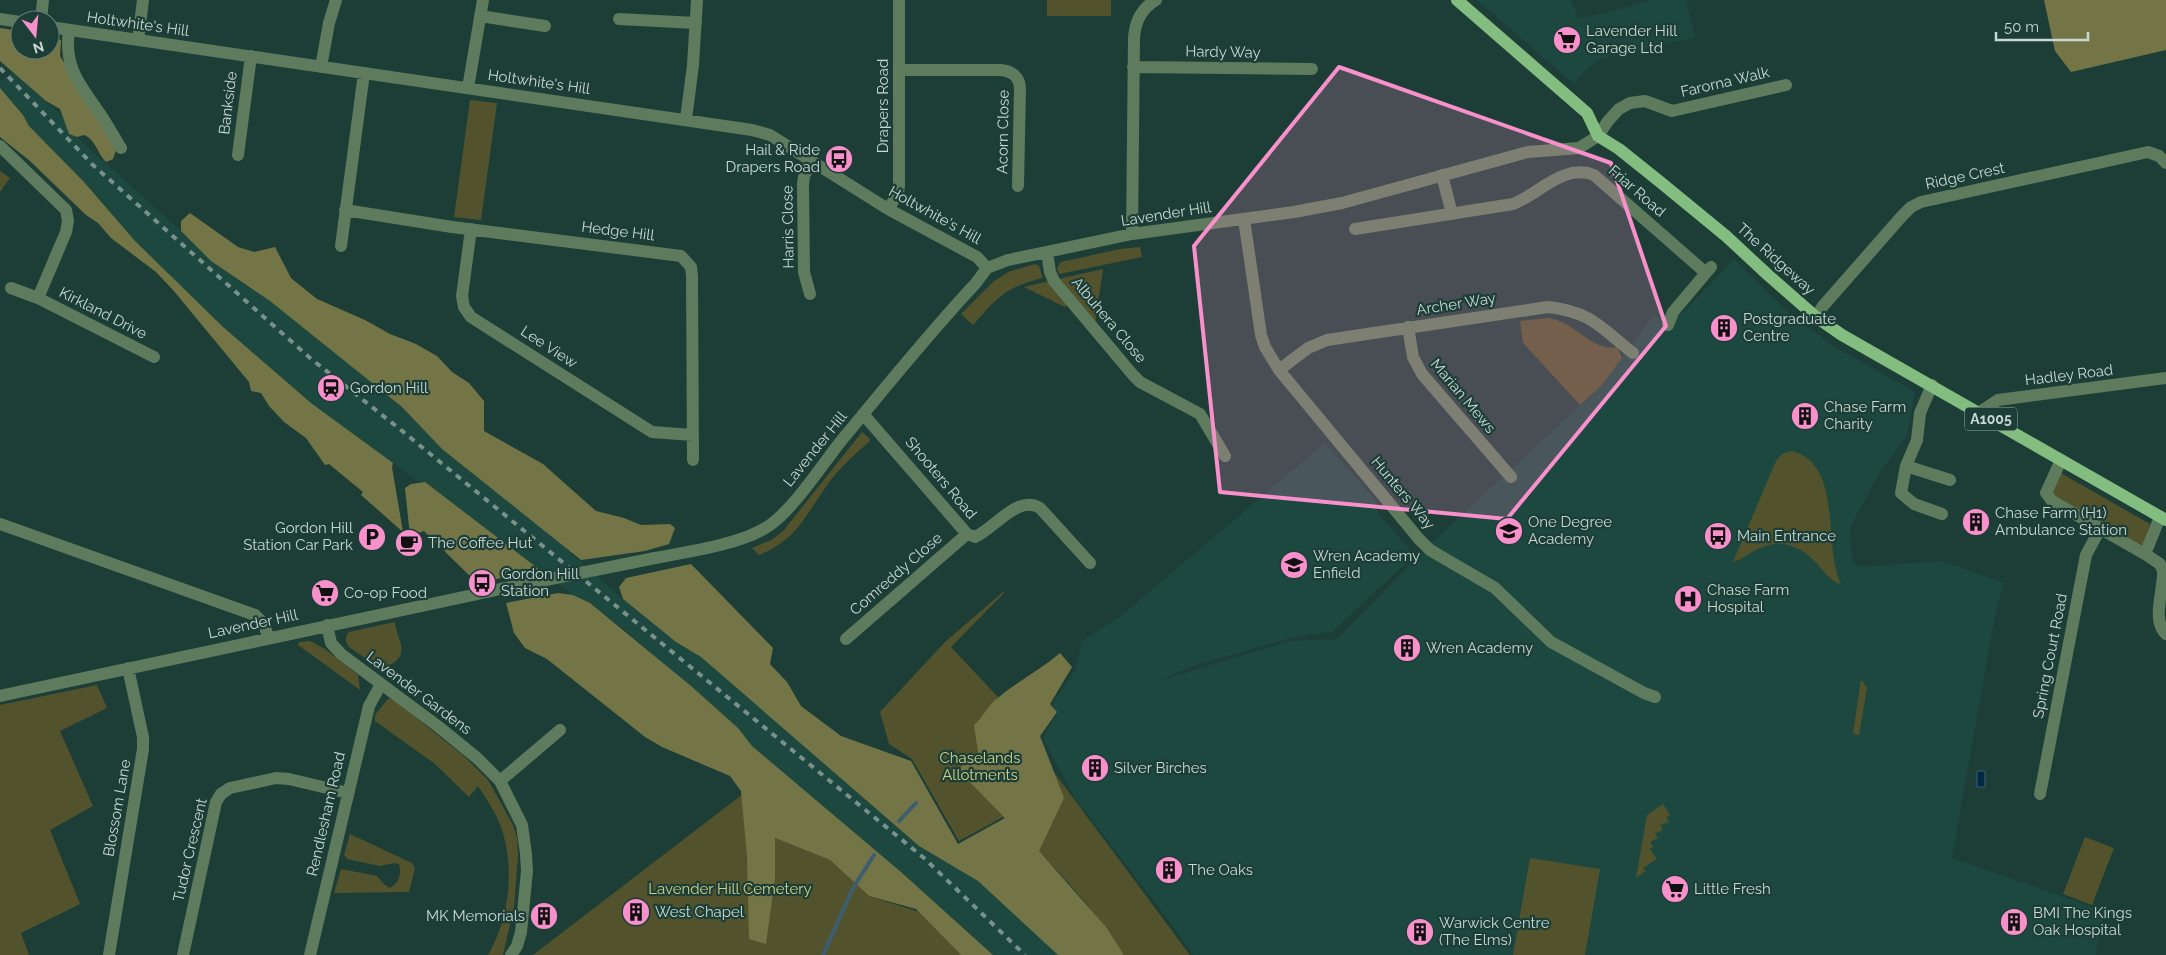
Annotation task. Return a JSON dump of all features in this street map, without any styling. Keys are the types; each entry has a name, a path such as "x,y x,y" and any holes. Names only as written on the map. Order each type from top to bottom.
{"main road":[{"path":"1456,0 1587,113 1598,136"},
{"name":"The Ridgeway","path":"1598,136 1619,149 1718,230 1816,317 1842,335 1980,412 2163,519"}],"street":[{"path":"138,40 143,0"},
{"path":"321,67 329,23 336,0"},
{"path":"468,88 483,0"},
{"path":"686,119 693,66 698,0"},
{"name":"Drapers Road","path":"888,208 898,194 899,184 899,0"},
{"path":"1132,234 1135,28 1145,8 1156,0"},
{"path":"480,16 545,26"},
{"path":"619,19 696,23"},
{"name":"Holtwhite's Hill","path":"60,29 752,130 770,136 888,208 977,256 987,268"},
{"path":"69,30 67,44 68,59 75,77 121,148"},
{"name":"Bankside","path":"238,155 251,56"},
{"name":"Hardy Way","path":"1134,67 1312,69"},
{"name":"Acorn Close","path":"899,70 1001,70 1008,71 1016,77 1020,89 1018,186"},
{"path":"341,246 364,73"},
{"name":"Farorna Walk","path":"1598,136 1619,109 1630,103 1645,101 1672,111 1786,85"},
{"name":"Lavender Hill","path":"0,696 268,637 655,558 723,543 758,532 771,525 789,506 863,414 987,268 1008,260 1132,234 1244,219 1342,203 1528,152 1579,148 1598,136"},
{"name":"Kirkland Drive","path":"0,146 66,210 68,221 66,232 38,298"},
{"name":"Ridge Crest","path":"1816,317 1823,306 1902,216 1911,207 1921,202 2148,152 2158,156 2166,163"},
{"name":"Harris Close","path":"810,294 804,272 803,186 804,176 812,161"},
{"name":"Friar Road","path":"1356,229 1513,204 1525,199 1569,172 1584,171 1594,175 1708,270 1673,312 1668,325"},
{"path":"1442,175 1452,214"},
{"name":"Hedge Hill","path":"345,210 470,229 681,256 691,267 692,276 694,460"},
{"name":"Hunters Way","path":"1244,219 1260,335 1265,347 1280,370 1430,550 1495,588 1551,642 1654,697"},
{"name":"Lee View","path":"470,229 462,296 464,307 471,316 652,432 693,435"},
{"name":"Albuhera Close","path":"1047,252 1050,272 1054,281 1133,375 1140,382 1200,414 1225,456"},
{"name":"Kirkland Drive","path":"11,288 38,298 154,357"},
{"name":"Archer Way","path":"1280,370 1317,343 1408,327 1548,307 1564,309 1590,318 1633,353"},
{"name":"Marian Mews","path":"1408,327 1413,358 1422,374 1510,476"},
{"name":"Hadley Road","path":"1980,412 1998,400 2166,378"},
{"path":"1932,385 1920,413 1916,440 1906,466 1901,494 1914,504 1942,514"},
{"name":"Shooters Road","path":"863,414 967,534 975,537 990,529 1015,508 1031,504 1040,508 1090,563"},
{"path":"2061,460 2050,480 2046,493 2048,497 2160,564 2163,571 2159,621 2166,634"},
{"path":"1906,466 1950,480"},
{"path":"2145,554 2163,519"},
{"path":"0,524 255,614 264,624 268,637"},
{"name":"Spring Court Road","path":"2040,794 2086,555 2100,529"},
{"name":"Comreddy Close","path":"846,639 967,534"},
{"name":"Lavender Gardens","path":"327,625 335,648 440,727 477,758 500,782 516,811 525,838 527,871 523,915 514,951"},
{"name":"Blossom Lane","path":"109,955 143,749 143,737 128,668"},
{"name":"Rendlesham Road","path":"310,955 369,706 381,684"},
{"path":"500,782 560,730"},
{"name":"Tudor Crescent","path":"183,955 216,802 221,794 230,788 276,778 290,779 348,793"}],"highlighted area":[{"path":"1339,67 1611,163 1666,326 1507,519 1220,492 1194,246"}],"shaded area":[{"path":"1477,0 1571,0 1578,18 1589,17 1652,0 1686,0 1695,37 1601,59 1589,67 1574,84"},
{"path":"13,72 63,117 69,134 80,140 191,240 211,261 270,301 402,407 442,449 545,530 623,599 676,642 701,657 919,846 978,881 1058,955 993,955 901,872 752,746 738,728 627,632 590,603 573,595 425,482 417,481 289,386 194,300 135,241 84,182 29,126 23,115 0,88 0,81"},
{"name":"Chase Farm Hospital","path":"1734,259 1789,313 1833,346 1915,392 1907,435 1880,472 1850,527 1852,562 1860,567 1942,561 2004,583 1995,615 1952,858 2104,911 2096,955 1193,955 1161,910 1074,797 1043,738 1057,714 1052,704 1075,671 1082,641 1122,615 1325,443 1375,500 1378,514 1409,548 1409,560 1332,632 1294,637 1193,666 1158,681 1289,641 1337,639 1425,549 1601,386 1652,317 1681,315"}],"green space":[{"path":"1047,0 1111,0 1111,16 1047,16"},
{"path":"2044,0 2166,0 2166,50 2071,72 2055,51"},
{"path":"0,28 10,30 10,60 60,60 60,56 117,147 113,159 106,162 88,137 84,135 77,137 69,134 60,109 46,101 0,61"},
{"path":"0,88 23,115 29,126 84,182 135,241 222,326 311,403 393,463 392,467 403,532 361,495 363,492 329,464 325,465 306,438 284,422 269,406 261,393 251,391 249,382 156,272 111,238 98,223 86,215 30,161 0,137"},
{"path":"470,100 497,103 481,220 454,217"},
{"path":"0,171 10,178 0,192"},
{"path":"190,213 238,247 254,252 275,247 291,278 317,299 365,320 390,334 416,344 437,356 452,372 469,383 484,401 484,431 543,464 596,511 624,518 641,525 670,524 675,528 669,544 645,551 581,560 442,449 402,407 270,301 211,261 181,231 181,221"},
{"path":"1140,247 1142,257 1059,274 1057,268 1061,262 1120,249"},
{"path":"1035,264 1039,266 1043,278 1019,285 1003,294 973,325 961,314 993,282 1008,272"},
{"path":"1103,269 1095,323 1058,279"},
{"path":"1049,281 1068,304 1065,307 1024,287"},
{"path":"1548,318 1567,325 1600,345 1608,348 1617,347 1622,358 1601,386 1580,405 1523,343 1520,321"},
{"path":"862,432 870,439 869,442 833,477 794,532 784,541 759,555 752,548 773,539 784,530"},
{"path":"1792,451 1808,459 1819,472 1829,508 1836,568 1841,584 1829,577 1806,554 1798,549 1782,544 1764,547 1733,562 1776,461 1782,454"},
{"path":"2059,472 2150,524 2144,543 2141,545 2051,494"},
{"path":"425,482 540,570 477,583 424,531 410,536 405,488 411,484"},
{"path":"691,564 773,648 770,664 787,682 801,706 841,736 911,761 958,844 1005,818 958,770 978,752 974,725 994,701 1060,653 1072,667 1050,704 1057,712 1040,736 1064,798 1039,851 1106,927 1124,955 1058,955 978,881 919,846 701,657 676,642 623,599 619,587 626,578"},
{"name":"Chaselands Allotments","path":"1003,592 951,647 998,697 1190,955 1124,955 1083,900 1036,849 1003,817 959,841 912,759 889,744 880,712 945,642"},
{"path":"558,593 573,595 590,603 691,686 738,728 752,746 901,872 993,955 961,955 916,909 869,896 830,860 775,838 775,878 766,944 749,939 747,856 741,791 730,776 662,747 645,737 547,659 525,648 514,633 506,603"},
{"path":"395,622 401,647 400,657 382,670 349,647 347,643 346,637 349,632"},
{"path":"310,641 325,649 358,675 360,690 298,645 299,642"},
{"path":"1861,679 1867,688 1859,735 1853,734"},
{"path":"97,685 107,708 60,731 93,806 50,830 80,904 21,933 29,955 0,955 0,705"},
{"path":"388,699 393,699 465,757 488,780 513,825 517,837 518,855 514,907 503,955 488,955 501,926 508,894 509,877 506,845 497,818 478,786 469,797 435,764 375,721 375,715"},
{"name":"Lavender Hill Cemetery","path":"765,777 775,838 830,860 869,896 919,912 961,955 533,955"},
{"path":"1663,804 1670,815 1666,817 1669,822 1660,825 1663,830 1655,833 1658,838 1650,842 1653,847 1650,849 1657,859 1643,868 1646,871 1636,878 1647,815"},
{"path":"350,834 412,863 415,868 409,892 334,893 341,869 377,876 390,888 396,884 399,878 399,864 394,863 380,866 347,859 344,855"},
{"path":"2085,837 2114,848 2092,905 2063,894"},
{"path":"1530,858 1600,869 1585,955 1513,955"}],"water":[{"path":"1977,771 1985,771 1985,787 1977,787"}],"waterway":[{"path":"899,821 916,803"},
{"path":"823,955 853,888 874,855"}],"railway":[{"path":"0,68 93,165 310,358 401,430 924,858 1025,955"}],"place":[{"name":"Lavender Hill Garage Ltd","path":"1567,40"},
{"name":"Hail & Ride Drapers Road","path":"839,159"},
{"name":"Postgraduate Centre","path":"1724,328"},
{"name":"Gordon Hill","path":"331,388"},
{"name":"Chase Farm Charity","path":"1805,416"},
{"name":"Chase Farm (H1) Ambulance Station","path":"1976,522"},
{"name":"One Degree Academy","path":"1509,531"},
{"name":"Main Entrance","path":"1718,536"},
{"name":"Gordon Hill Station Car Park","path":"372,537"},
{"name":"The Coffee Hut","path":"409,543"},
{"name":"Wren Academy Enfield","path":"1294,565"},
{"name":"Gordon Hill Station","path":"482,583"},
{"name":"Co-op Food","path":"325,593"},
{"name":"Chase Farm Hospital","path":"1688,599"},
{"name":"Wren Academy","path":"1407,648"},
{"name":"Silver Birches","path":"1095,768"},
{"name":"The Oaks","path":"1169,870"},
{"name":"Little Fresh","path":"1675,889"},
{"name":"West Chapel","path":"636,912"},
{"name":"MK Memorials","path":"544,916"},
{"name":"BMI The Kings Oak Hospital","path":"2014,922"},
{"name":"Warwick Centre (The Elms)","path":"1420,932"}]}
